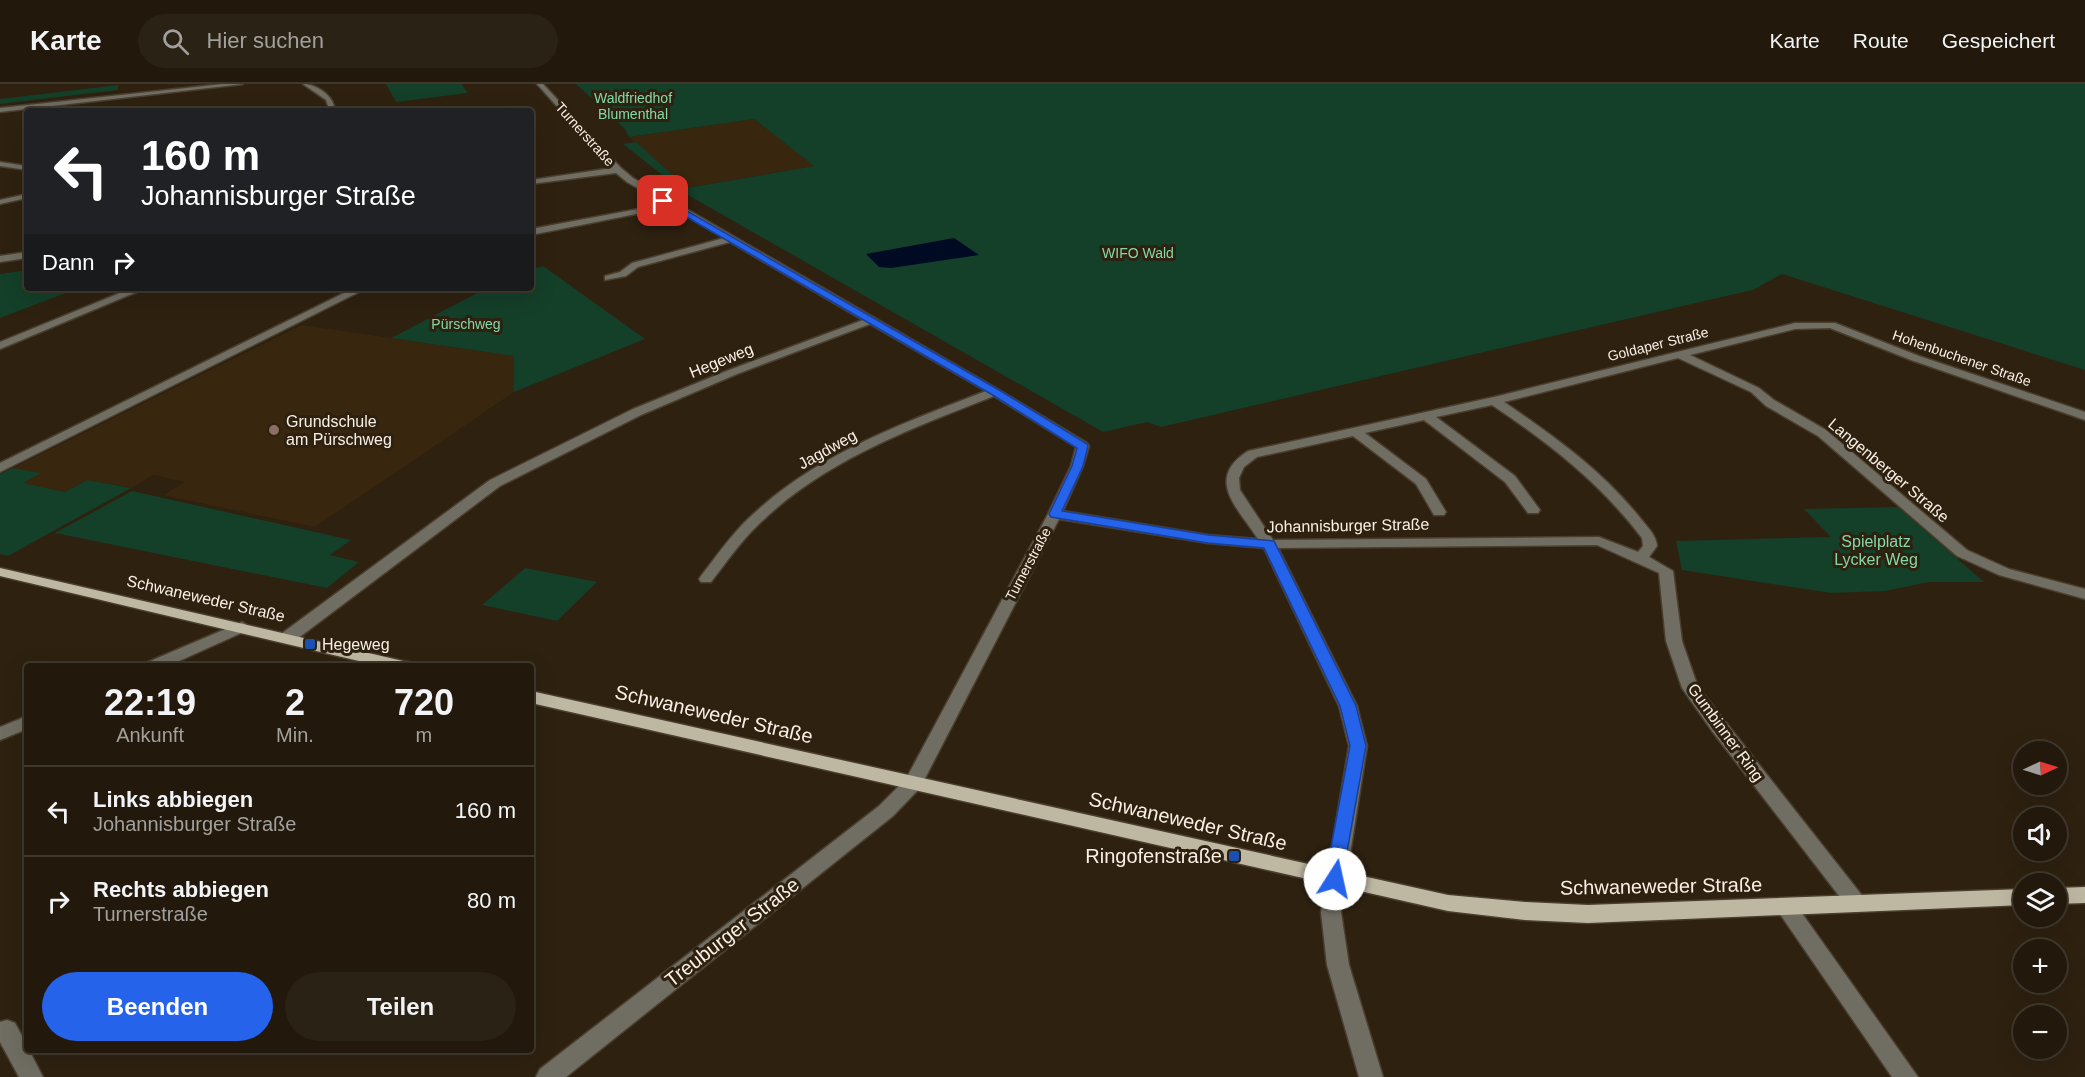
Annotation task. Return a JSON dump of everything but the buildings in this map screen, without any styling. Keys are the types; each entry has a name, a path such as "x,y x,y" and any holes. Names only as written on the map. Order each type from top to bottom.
{"main road":[{"name":"Schwaneweder Straße","path":"0,572 391,663"},
{"name":"Schwaneweder Straße","path":"534,698 1448,903 1525,911 1610,914 2013,897"},
{"path":"2067,896 2085,895"}],"street":[{"path":"0,110 240,84"},
{"path":"306,84 329,99 330,108"},
{"name":"Turnerstraße","path":"540,84 618,170 670,205 872,320 1083,446 1077,466 1055,514 913,783"},
{"path":"96,108 98,99"},
{"path":"0,164 24,168"},
{"path":"534,182 618,170"},
{"path":"0,202 24,197"},
{"path":"534,231 670,205"},
{"path":"608,278 623,274 634,265 731,239"},
{"path":"0,259 24,255"},
{"path":"0,346 134,291"},
{"path":"0,468 356,291"},
{"name":"Hegeweg","path":"287,638 495,483 637,412 733,372 872,320"},
{"name":"Goldaper Straße","path":"1494,402 1795,326 1831,325"},
{"name":"Hohenbuchener Straße","path":"1831,325 1915,358 2085,416"},
{"name":"Langenberger Straße","path":"1678,354 1755,390 1770,403 1822,433 1962,553 2004,572 2085,594"},
{"name":"Jagdweg","path":"706,579 752,523 799,483 897,431 995,392"},
{"path":"1371,1077 1338,965 1331,912 1358,746 1348,706 1269,544 1233,489 1231,480 1241,461 1253,454 1494,402 1575,457 1609,488 1649,538 1650,546 1641,558"},
{"path":"1427,416 1510,479 1533,510"},
{"path":"1356,432 1422,482 1439,512"},
{"name":"Johannisburger Straße","path":"1055,514 1208,539 1269,544 1584,540 1612,545 1641,558"},
{"name":"Gumbinner Ring","path":"1641,558 1666,571 1674,640 1690,688 1857,904"},
{"path":"161,663 242,627"},
{"path":"0,734 24,723"},
{"name":"Treuburger Straße","path":"548,1077 886,811 913,783"},
{"path":"1787,908 1906,1077"},
{"path":"0,1032 7,1030 32,1077"}],"shaded area":[{"path":"754,119 815,166 687,188 629,137"},
{"name":"Grundschule am Pürschweg","path":"302,325 514,356 514,392 315,527 163,495 185,482 153,475 131,488 87,480 65,492 22,483 40,473 13,468"}],"green space":[{"path":"386,84 461,84 468,93 396,102"},
{"name":"WIFO Wald","path":"576,84 2085,84 2085,370 1782,274 1753,290 1161,427 1147,422 1103,432 688,195 623,144 636,142 687,188 814,166 754,119 629,137 625,129"},
{"path":"118,85 118,90 0,104 0,99"},
{"name":"Pürschweg","path":"543,266 645,339 514,392 514,356 391,338 481,291 534,291 534,269"},
{"path":"24,270 24,291 71,291 0,318 0,274"},
{"path":"13,468 41,473 23,483 65,492 87,480 131,488 8,556 0,554 0,474"},
{"path":"132,491 351,540 330,555 359,562 327,588 55,533"},
{"name":"Spielplatz Lycker Weg","path":"1898,507 1984,582 1929,582 1885,591 1831,593 1682,570 1676,541 1831,537 1804,509"},
{"path":"525,568 597,582 557,621 482,605"}],"water":[{"path":"954,238 979,255 891,268 879,267 866,254"}],"place":[{"name":"Grundschule am Pürschweg","path":"274,430"},
{"name":"Hegeweg","path":"310,644"},
{"name":"Ringofenstraße","path":"1234,856"}],"route":[{"path":"663,201 995,392 1083,446 1077,466 1055,514 1208,539 1269,544 1348,706 1358,746 1335,879"}],"park label":[{"name":"Waldfriedhof Blumenthal","path":"633,106"}]}
